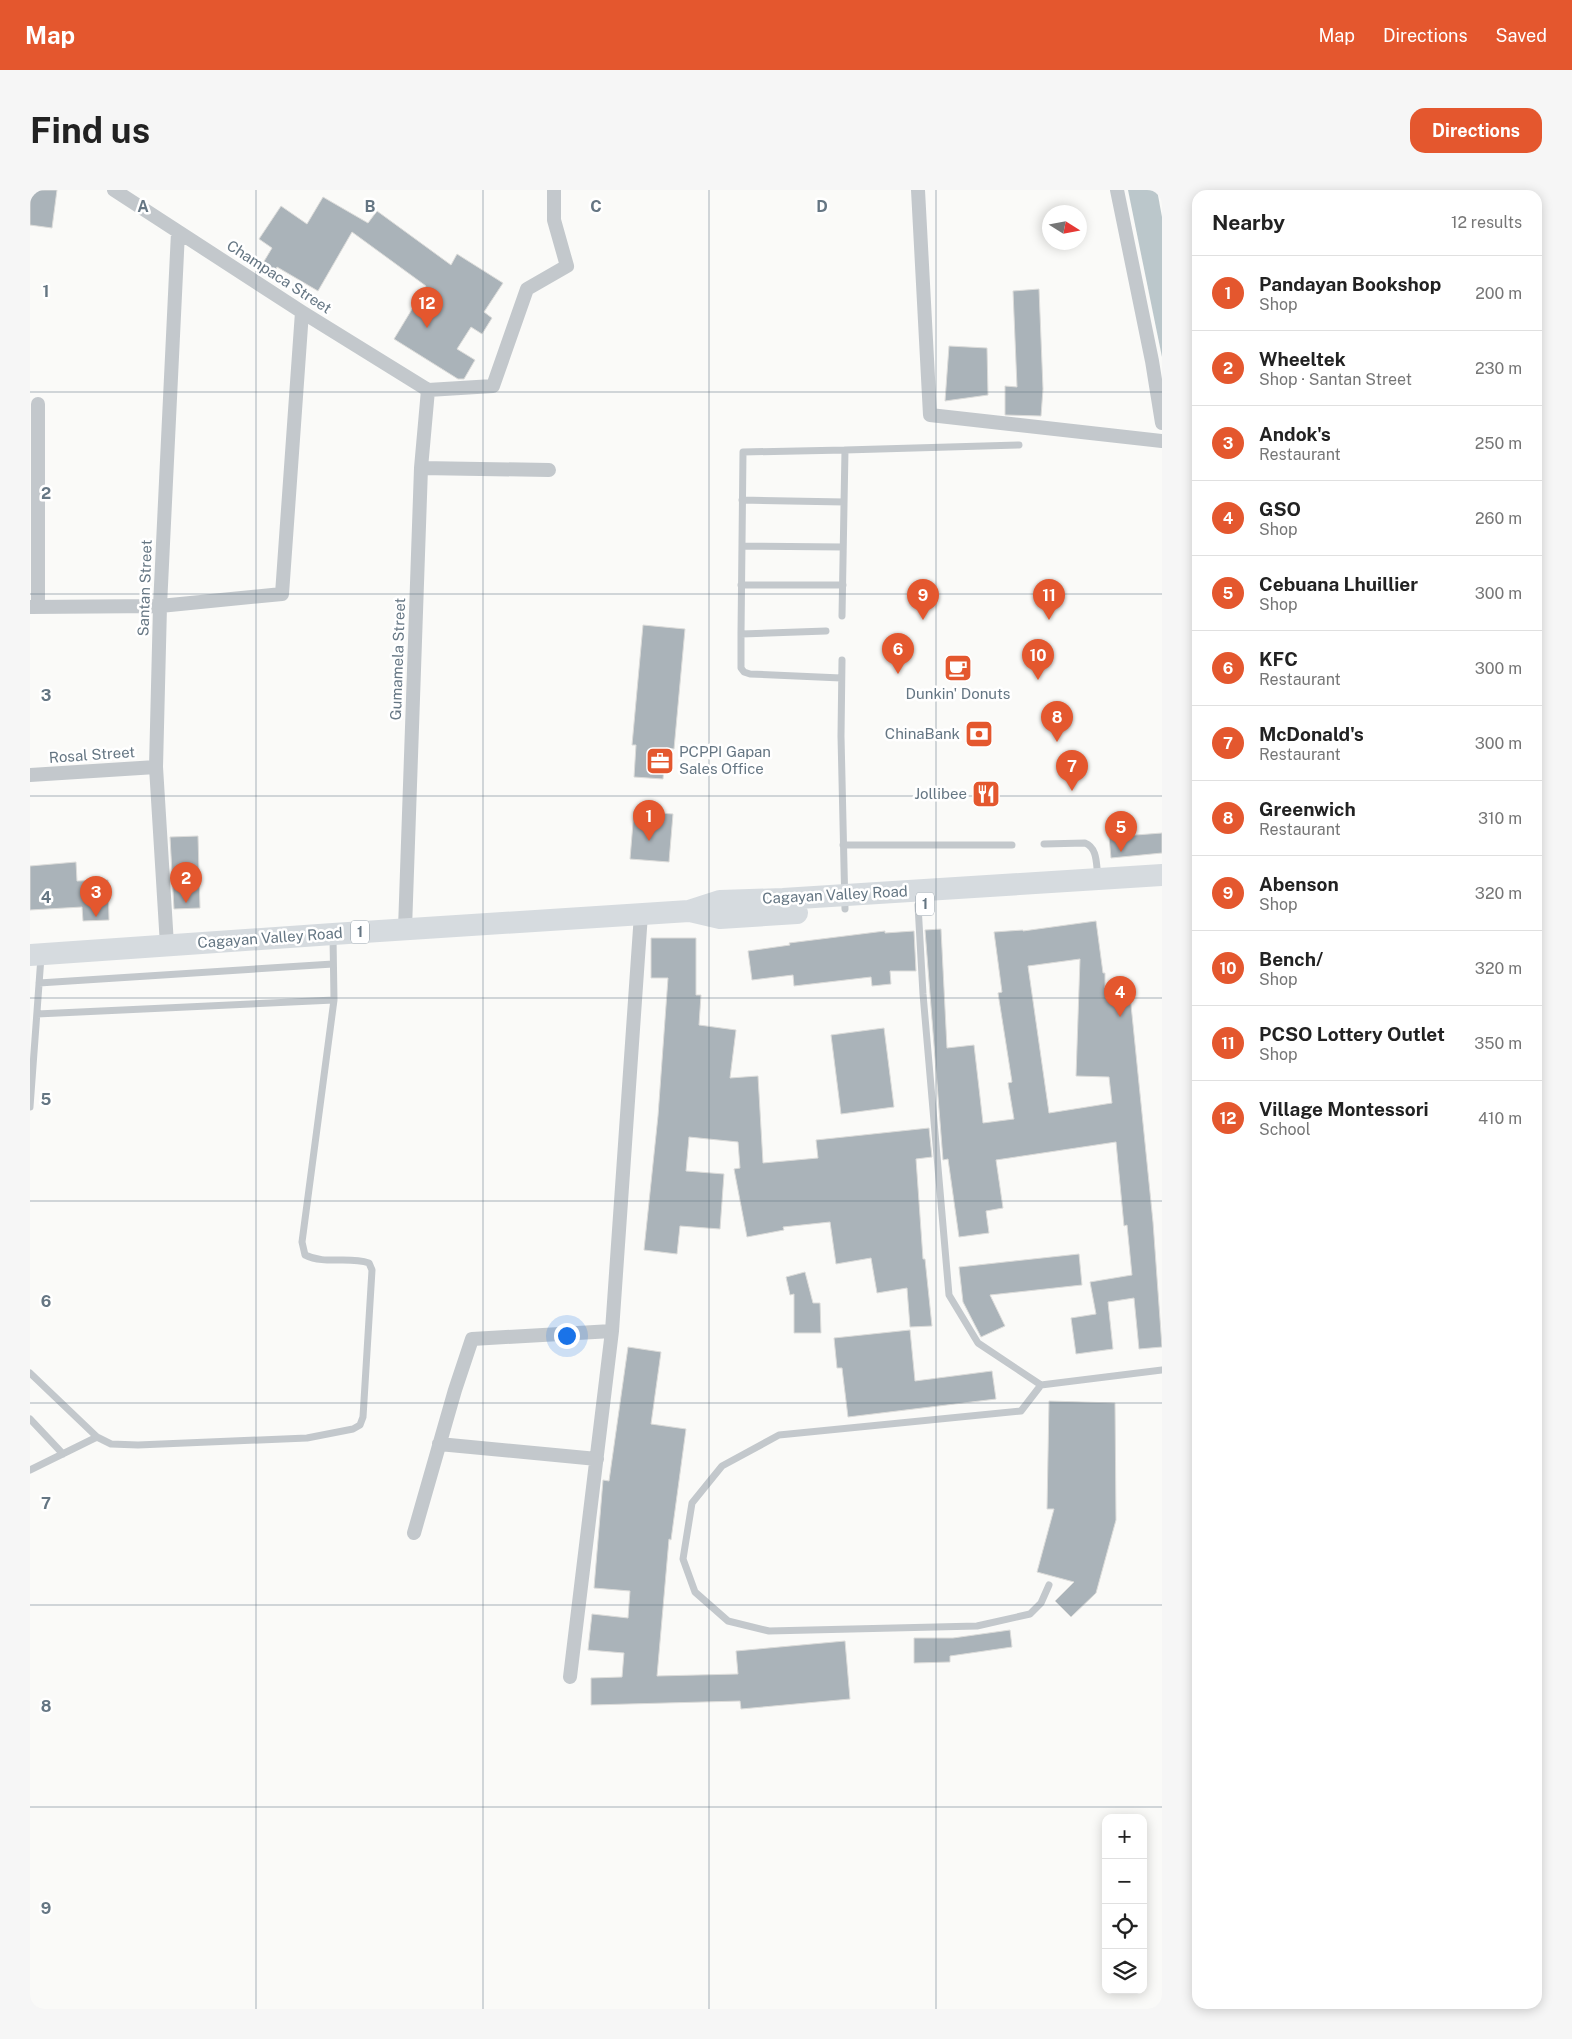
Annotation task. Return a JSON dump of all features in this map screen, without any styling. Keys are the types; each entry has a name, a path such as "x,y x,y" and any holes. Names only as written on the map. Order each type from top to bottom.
{"highway":[{"name":"Cagayan Valley Road","path":"36,955 689,911 720,918 845,902 1162,875"},
{"name":"Cagayan Valley Road","path":"845,902 918,905 1162,887"}],"street":[{"name":"Champaca Street","path":"114,190 302,312 428,390"},
{"path":"428,390 493,386 527,288 567,266 554,220 554,190"},
{"path":"918,190 930,415 1162,441"},
{"path":"1117,190 1152,361 1162,423"},
{"name":"Santan Street","path":"167,945 156,767 160,606 178,232"},
{"path":"38,404 34,607 160,606 282,594 302,312"},
{"name":"Gumamela Street","path":"405,929 421,468 428,390"},
{"path":"421,468 549,470"},
{"name":"Rosal Street","path":"30,775 156,767"},
{"path":"570,1677 612,1331 641,914"},
{"path":"414,1533 439,1444 472,1339 612,1331"},
{"path":"439,1444 597,1459"}],"lane":[{"path":"841,678 744,672 741,668 743,452 1019,445"},
{"path":"842,616 845,450"},
{"path":"742,500 844,502"},
{"path":"742,546 843,547"},
{"path":"741,585 843,585"},
{"path":"741,634 826,631"},
{"path":"842,660 845,902"},
{"path":"1044,844 1086,843 1090,845 1094,851 1098,879"},
{"path":"843,845 1012,845"},
{"path":"918,905 924,1004 949,1295 978,1343 1041,1385 1162,1370"},
{"path":"30,1373 97,1437 111,1444 297,1439 354,1429 360,1426 363,1417 372,1270 369,1264 360,1260 315,1260 305,1255 302,1242 334,1000 333,934"},
{"path":"30,1107 39,983 36,955"},
{"path":"39,983 334,964"},
{"path":"37,1014 334,1000"},
{"path":"1041,1385 1021,1411 779,1435 722,1466 692,1503 683,1559 695,1592 728,1621 768,1631 977,1626 1030,1614 1041,1603 1049,1586"},
{"path":"30,1419 63,1454"},
{"path":"30,1470 97,1437"}],"shaded area":[{"path":"1128,190 1157,190 1162,217 1162,357"}],"building":[{"path":"30,190 57,190 52,228 30,225"},
{"path":"323,197 368,223 377,211 451,265 457,254 503,283 484,312 492,318 482,334 471,327 457,349 475,360 464,379 458,379 394,339 426,286 352,232 318,291 277,267 275,271 263,263 272,248 259,239 281,206 307,224"},
{"path":"1039,289 1043,389 1041,416 1005,415 1005,386 1017,387 1013,291"},
{"path":"949,346 987,348 988,395 945,401"},
{"path":"643,625 685,629 674,749 666,748 663,779 634,777 636,745 632,745"},
{"path":"634,811 673,814 669,862 630,859"},
{"path":"1162,833 1162,853 1111,858 1109,837"},
{"path":"198,836 200,908 174,909 170,837"},
{"path":"76,862 77,881 108,880 109,920 83,921 82,907 30,910 30,866"},
{"path":"1096,921 1103,973 1105,973 1105,988 1129,985 1153,1222 1162,1347 1139,1349 1134,1298 1108,1302 1113,1349 1076,1354 1071,1318 1096,1314 1090,1282 1132,1275 1127,1225 1124,1226 1116,1142 996,1160 1003,1208 986,1211 989,1233 959,1237 948,1159 943,1160 925,930 941,929 947,1048 974,1045 983,1123 1014,1119 1008,1083 1012,1082 998,993 1002,992 994,932 1023,931","holes":["1080,959 1076,1076 1109,1077 1112,1103 1049,1113 1028,966"]},
{"path":"885,931 885,933 914,931 916,971 890,971 891,984 872,986 871,977 794,986 793,975 752,980 748,951 790,945 789,943"},
{"path":"651,938 696,938 696,995 701,995 699,1025 736,1030 730,1078 758,1076 763,1163 818,1158 816,1140 929,1128 932,1157 916,1159 923,1259 925,1259 932,1326 910,1327 907,1288 877,1293 871,1258 836,1264 830,1222 783,1227 784,1230 747,1237 734,1169 740,1168 738,1142 689,1137 686,1171 724,1174 720,1229 680,1226 677,1254 644,1250 658,1116 668,978 651,978"},
{"path":"884,1028 894,1107 841,1114 831,1035"},
{"path":"1079,1254 1082,1285 990,1295 1005,1326 981,1337 963,1302 959,1267"},
{"path":"805,1272 813,1303 820,1303 821,1333 794,1333 794,1294 790,1295 786,1277"},
{"path":"910,1330 915,1381 992,1371 996,1399 848,1417 842,1368 837,1368 834,1338"},
{"path":"628,1347 661,1352 651,1424 686,1429 671,1540 669,1539 657,1676 738,1674 736,1651 845,1641 850,1699 741,1709 740,1701 591,1705 591,1678 622,1677 624,1653 588,1650 592,1614 628,1618 630,1591 594,1588 603,1480 609,1481"},
{"path":"1049,1401 1115,1403 1116,1520 1096,1593 1071,1617 1055,1601 1074,1582 1037,1572 1054,1509 1047,1509"},
{"path":"1010,1630 1012,1647 950,1656 950,1662 914,1663 914,1638 953,1638"}],"place":[{"name":"Village Montessori","path":"427,328"},
{"name":"Abenson","path":"923,620"},
{"name":"PCSO Lottery Outlet","path":"1049,620"},
{"name":"Dunkin' Donuts","path":"958,668"},
{"name":"KFC","path":"898,674"},
{"name":"Bench/","path":"1038,680"},
{"name":"ChinaBank","path":"979,734"},
{"name":"Greenwich","path":"1057,742"},
{"name":"PCPPI Gapan Sales Office","path":"660,761"},
{"name":"McDonald's","path":"1072,791"},
{"name":"Jollibee","path":"986,794"},
{"name":"Pandayan Bookshop","path":"649,841"},
{"name":"Cebuana Lhuillier","path":"1121,852"},
{"name":"Wheeltek","path":"186,903"},
{"name":"Andok's","path":"96,917"},
{"name":"GSO","path":"1120,1017"}]}
